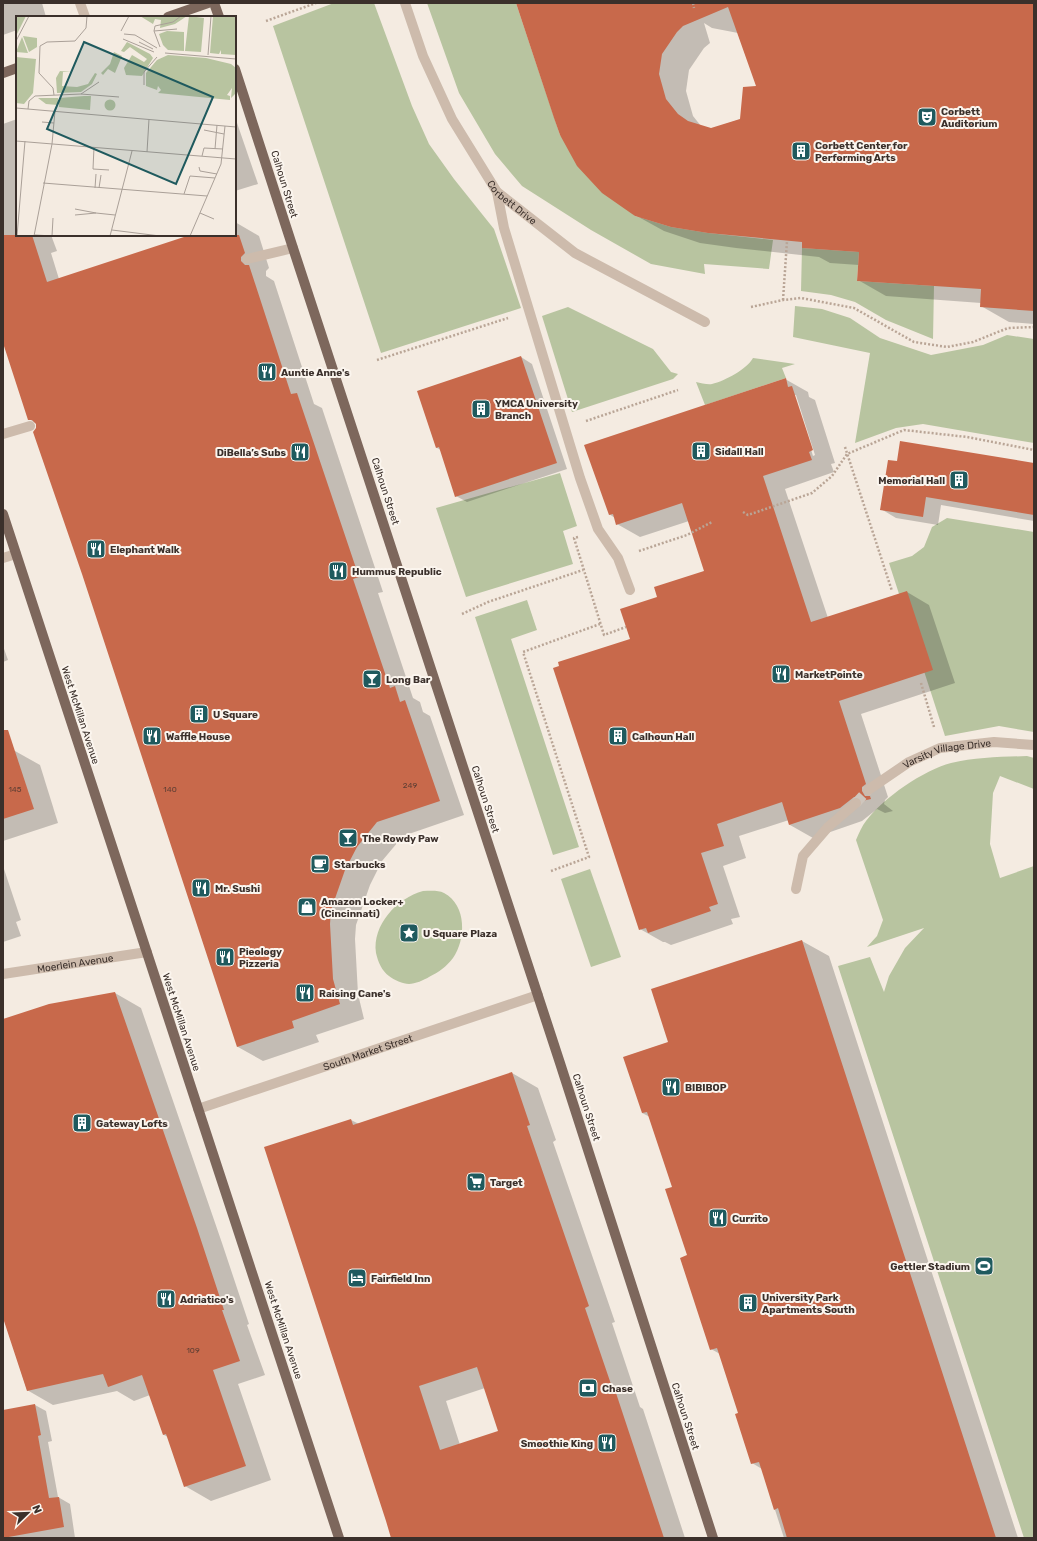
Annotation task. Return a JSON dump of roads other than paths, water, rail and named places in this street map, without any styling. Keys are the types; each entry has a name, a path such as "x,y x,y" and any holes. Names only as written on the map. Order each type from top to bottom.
{"main road":[{"path":"171,16 208,3"},
{"path":"214,3 219,16"},
{"path":"3,73 16,68"},
{"name":"Calhoun Street","path":"236,72 292,248 538,995 713,1538"},
{"name":"West McMillan Avenue","path":"3,514 339,1538"}],"street":[{"path":"80,3 85,16"},
{"name":"Corbett Drive","path":"405,3 423,56 452,119 497,192 575,253 705,322"},
{"path":"497,192 504,228 565,428 598,529 618,558 630,590"},
{"path":"247,259 292,248"},
{"path":"3,434 30,426"},
{"path":"3,558 16,554"},
{"name":"Varsity Village Drive","path":"868,790 909,762 940,748 994,742 1034,745"},
{"path":"796,889 803,856 828,827 856,803"},
{"name":"Moerlein Avenue","path":"3,974 147,952"},
{"name":"South Market Street","path":"198,1109 538,995"}],"tunnel":[{"path":"856,803 868,790"}],"place":[{"name":"Corbett Auditorium","path":"927,117"},
{"name":"Corbett Center for Performing Arts","path":"801,151"},
{"name":"Auntie Anne's","path":"267,372"},
{"name":"YMCA University Branch","path":"481,409"},
{"name":"Sidall Hall","path":"701,451"},
{"name":"DiBella’s Subs","path":"300,452"},
{"name":"Memorial Hall","path":"959,480"},
{"name":"Elephant Walk","path":"96,549"},
{"name":"Hummus Republic","path":"338,571"},
{"name":"MarketPointe","path":"781,674"},
{"name":"Long Bar","path":"372,679"},
{"name":"U Square","path":"199,714"},
{"name":"Waffle House","path":"152,736"},
{"name":"Calhoun Hall","path":"618,736"},
{"name":"The Rowdy Paw","path":"348,838"},
{"name":"Starbucks","path":"320,864"},
{"name":"Mr. Sushi","path":"201,888"},
{"name":"Amazon Locker+ (Cincinnati)","path":"307,907"},
{"name":"U Square Plaza","path":"409,933"},
{"name":"Pieology Pizzeria","path":"225,957"},
{"name":"Raising Cane's","path":"305,993"},
{"name":"BIBIBOP","path":"671,1087"},
{"name":"Gateway Lofts","path":"82,1123"},
{"name":"Target","path":"476,1182"},
{"name":"Currito","path":"718,1218"},
{"name":"Gettler Stadium","path":"984,1266"},
{"name":"Fairfield Inn","path":"357,1278"},
{"name":"Adriatico's","path":"166,1299"},
{"name":"University Park Apartments South","path":"748,1303"},
{"name":"Chase","path":"588,1388"},
{"name":"Smoothie King","path":"607,1443"}]}
